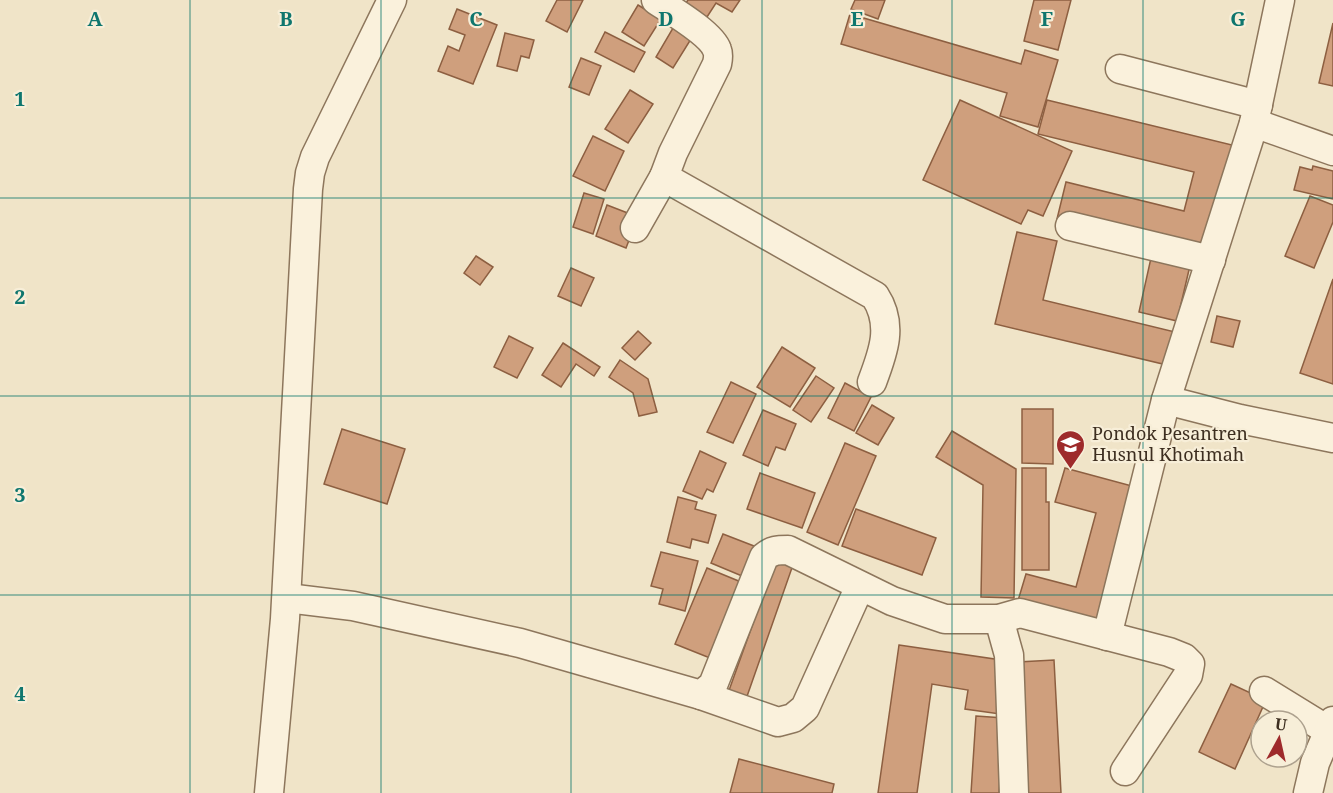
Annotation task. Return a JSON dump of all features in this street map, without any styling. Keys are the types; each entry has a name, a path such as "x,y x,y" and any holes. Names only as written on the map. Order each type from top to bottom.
{"street":[{"path":"269,793 287,598 310,173 315,157 392,0"},
{"path":"635,228 664,177 719,56 714,44 688,20 656,0"},
{"path":"1107,636 1166,400 1256,114 1280,0"},
{"path":"1120,69 1256,114 1333,151"},
{"path":"664,177 875,296 881,305 886,325 883,354 872,382"},
{"path":"1070,226 1211,260"},
{"path":"1166,400 1240,419 1333,438"},
{"path":"701,695 713,685 764,557 775,550 788,550 892,601 945,619 999,619 1020,614 1169,652 1184,658 1190,664 1188,675 1125,771"},
{"path":"287,598 353,606 520,643 701,695 778,722 793,718 805,708 860,586"},
{"path":"999,619 1009,655 1014,793"},
{"path":"1264,691 1331,726 1314,763 1308,793"}],"building":[{"path":"557,0 583,0 567,32 546,21"},
{"path":"688,0 740,0 732,12 716,3 707,17 685,4"},
{"path":"855,0 885,0 878,19 851,9"},
{"path":"1034,0 1071,0 1058,50 1024,41"},
{"path":"638,5 661,19 644,46 622,32"},
{"path":"457,9 497,25 473,84 438,71 448,46 459,51 465,35 449,29"},
{"path":"850,14 1021,64 1025,50 1058,60 1038,127 1000,116 1007,93 841,44"},
{"path":"1333,23 1333,86 1319,83"},
{"path":"673,28 691,39 673,68 656,57"},
{"path":"605,32 645,52 634,72 595,52"},
{"path":"505,33 534,40 529,58 521,56 517,71 497,66"},
{"path":"581,58 601,66 589,95 569,87"},
{"path":"630,90 653,104 628,143 605,129"},
{"path":"960,100 1072,151 1043,216 1028,210 1021,224 923,180"},
{"path":"1047,100 1232,145 1206,255 1057,219 1066,182 1184,211 1194,172 1038,134"},
{"path":"593,136 624,151 605,191 573,176"},
{"path":"1313,166 1333,171 1333,199 1294,190 1300,167 1312,170"},
{"path":"584,193 604,199 593,234 573,227"},
{"path":"1310,196 1333,205 1333,222 1314,268 1285,256"},
{"path":"607,205 638,217 626,248 596,236"},
{"path":"1017,232 1057,241 1043,300 1175,332 1167,365 995,324"},
{"path":"1153,249 1192,257 1177,321 1139,312"},
{"path":"476,256 493,267 480,285 464,273"},
{"path":"571,268 594,278 581,306 558,296"},
{"path":"1333,279 1333,384 1300,373"},
{"path":"1217,316 1240,321 1233,347 1211,342"},
{"path":"638,331 651,343 635,360 622,348"},
{"path":"509,336 533,348 517,378 494,367"},
{"path":"563,343 600,367 594,376 576,364 561,387 542,375"},
{"path":"782,347 815,368 790,407 757,387"},
{"path":"620,360 648,379 657,412 639,416 633,393 609,377"},
{"path":"816,376 834,388 811,422 793,410"},
{"path":"731,382 756,394 733,443 707,432"},
{"path":"845,383 871,397 854,431 828,418"},
{"path":"872,405 894,418 878,445 856,433"},
{"path":"1022,409 1053,409 1053,464 1022,463"},
{"path":"763,410 796,424 785,450 776,447 768,466 743,455"},
{"path":"342,429 405,449 387,504 324,484"},
{"path":"952,431 1016,469 1014,598 981,597 983,485 936,457"},
{"path":"845,443 876,456 838,545 807,532"},
{"path":"700,451 726,463 713,492 707,489 702,499 683,491"},
{"path":"1022,468 1046,468 1046,502 1049,502 1049,570 1022,570"},
{"path":"1065,468 1143,489 1105,628 1017,604 1026,574 1076,587 1096,513 1055,502"},
{"path":"760,473 815,493 802,528 747,509"},
{"path":"678,497 697,502 695,509 716,515 708,543 692,539 690,548 667,542"},
{"path":"856,509 936,538 922,575 842,546"},
{"path":"723,534 754,546 742,576 711,563"},
{"path":"661,552 698,561 685,611 659,604 663,589 651,586"},
{"path":"777,556 794,562 745,702 727,696"},
{"path":"707,568 741,582 710,658 675,644"},
{"path":"899,645 1008,661 1000,714 965,709 968,690 932,684 917,793 878,793"},
{"path":"1054,660 1061,793 1025,793 1018,662"},
{"path":"1231,684 1266,700 1262,709 1249,709 1249,738 1235,769 1199,752"},
{"path":"976,716 1004,718 999,793 971,793"},
{"path":"739,759 834,784 832,793 730,793"}],"place":[{"name":"Pondok Pesantren Husnul Khotimah","path":"1071,470"}]}
